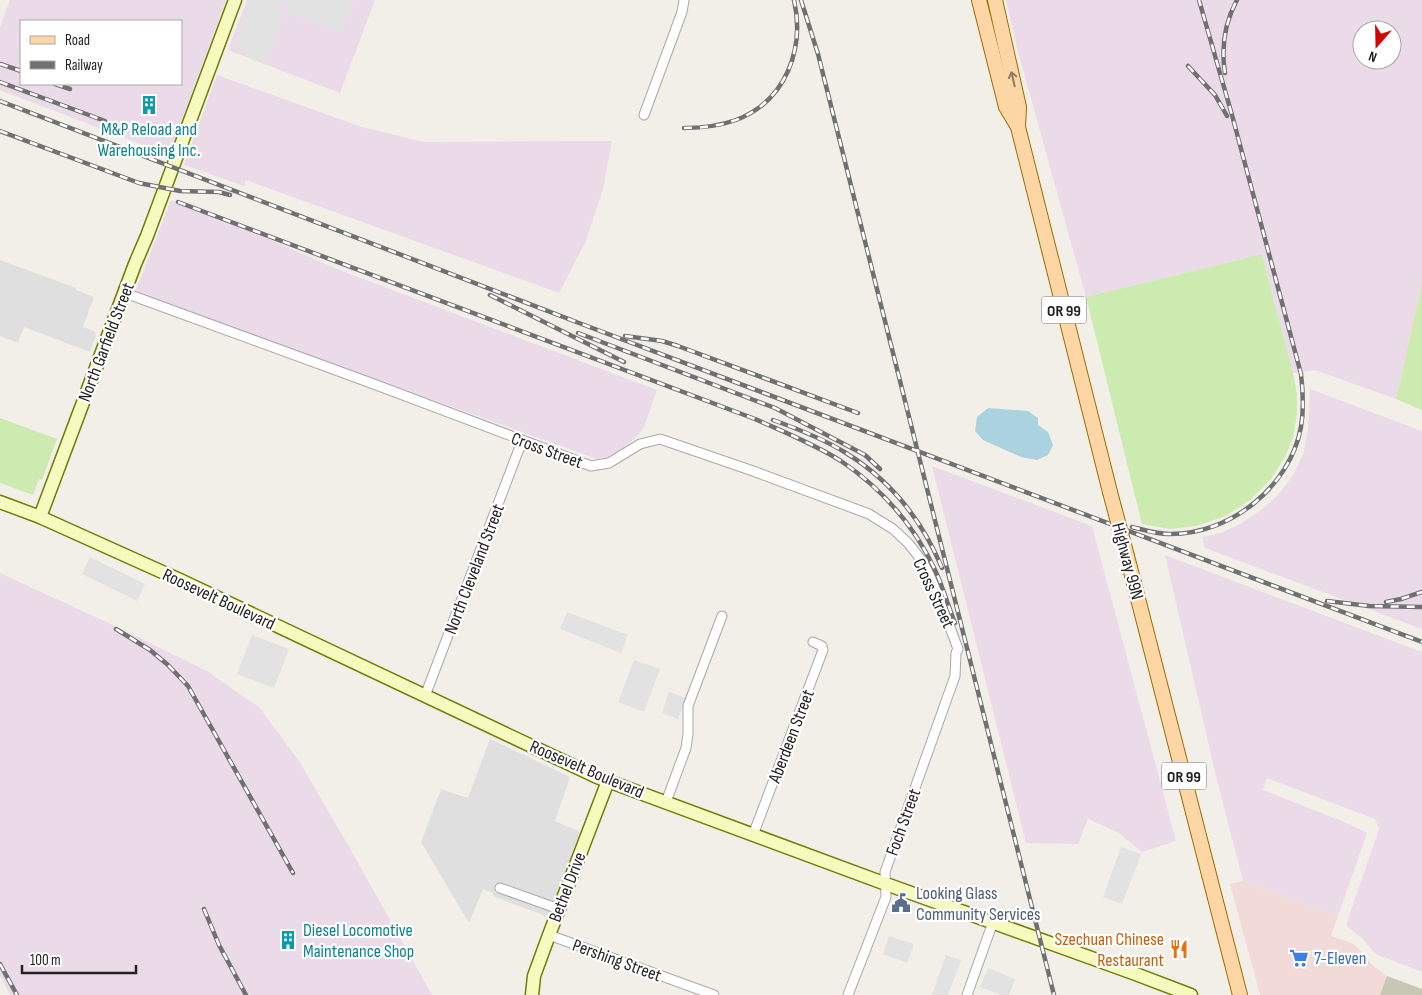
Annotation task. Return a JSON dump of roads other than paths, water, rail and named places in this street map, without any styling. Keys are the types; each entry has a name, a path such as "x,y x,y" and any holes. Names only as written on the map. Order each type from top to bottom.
{"main road":[{"name":"North Garfield Street","path":"40,516 235,0"},
{"name":"OR 99","path":"979,0 1006,107 1018,127"},
{"name":"OR 99","path":"995,0 1019,107 1018,127"},
{"name":"Highway 99N","path":"1018,127 1240,995"},
{"name":"Roosevelt Boulevard","path":"0,502 40,516 174,577 608,781 1191,995"},
{"name":"Bethel Drive","path":"532,995 534,976 608,781"}],"street":[{"path":"644,115 682,12 684,0"},
{"name":"Cross Street","path":"125,293 591,466 609,463 640,444 660,439 869,514 893,529 908,543 923,562 937,592 958,648"},
{"name":"North Cleveland Street","path":"425,696 522,441"},
{"path":"666,802 688,742 688,706 722,616"},
{"name":"Aberdeen Street","path":"753,835 822,650 822,646 813,642"},
{"name":"Foch Street","path":"848,995 886,897 885,872 955,676 956,652 958,648"},
{"path":"500,888 559,909"},
{"path":"967,995 993,922"},
{"name":"Pershing Street","path":"549,935 714,995"}],"water":[{"path":"988,408 1028,411 1038,418 1038,425 1048,432 1053,445 1048,455 1037,460 1021,457 983,440 975,431 977,417"}],"railway":[{"path":"684,128 697,128 736,120 768,100 779,87 788,71 794,54 797,37 797,18 794,0"},
{"path":"801,0 818,54 1054,995"},
{"path":"1132,527 1164,534 1192,532 1214,526 1235,516 1254,503 1284,469 1295,449 1302,420 1301,374 1232,115 1199,0"},
{"path":"1225,73 1225,35 1237,0"},
{"path":"0,64 20,71"},
{"path":"1188,66 1215,95 1227,116"},
{"path":"0,82 105,121"},
{"path":"58,85 70,89"},
{"path":"0,101 579,323 1422,642"},
{"path":"0,131 139,183 180,191 219,192 230,195"},
{"path":"178,202 755,419 820,449 841,461 870,483 907,523 935,570 955,623"},
{"path":"490,295 624,362"},
{"path":"578,333 775,408 865,455 880,469"},
{"path":"625,336 662,341 678,346 858,413"},
{"path":"773,420 829,443 877,476 903,503 914,518 934,550 942,568"},
{"path":"1386,602 1422,592"},
{"path":"1327,601 1369,606 1422,607"},
{"path":"116,629 150,650 188,686 293,873"},
{"path":"204,909 219,945 246,995"},
{"path":"0,964 17,995"}],"place":[{"name":"M&P Reload and Warehousing Inc.","path":"149,105"},
{"name":"Looking Glass Community Services","path":"901,903"},
{"name":"Diesel Locomotive Maintenance Shop","path":"288,940"},
{"name":"Szechuan Chinese Restaurant","path":"1179,949"},
{"name":"7-Eleven","path":"1299,958"}]}
